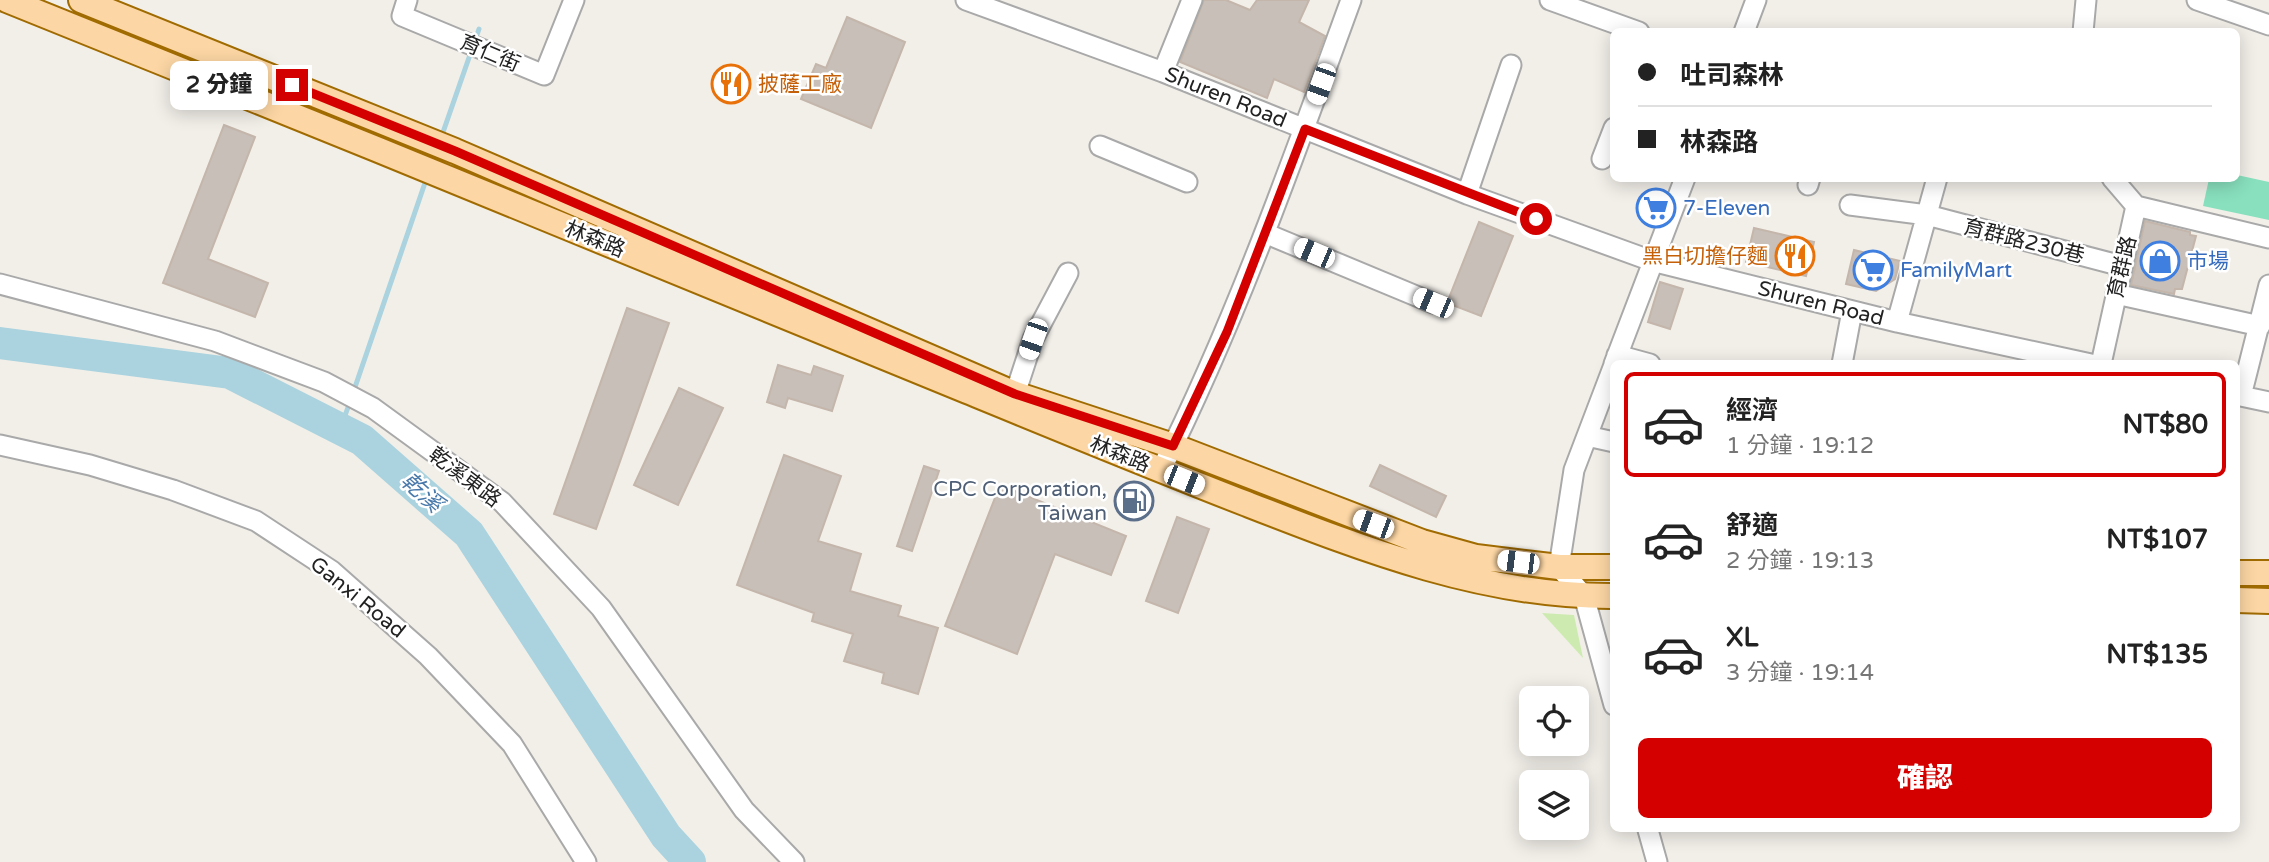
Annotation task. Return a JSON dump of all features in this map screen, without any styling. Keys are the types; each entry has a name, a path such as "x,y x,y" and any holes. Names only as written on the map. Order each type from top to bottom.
{"main road":[{"name":"林森路","path":"7,0 448,177 1161,470 1370,552 1471,580 1584,596 1610,596"},
{"name":"林森路","path":"81,0 455,151 1015,394 1173,446 1422,542 1476,557 1559,567 1610,567"},
{"path":"2240,573 2269,573"},
{"path":"2240,600 2269,601"}],"street":[{"name":"育仁街","path":"404,8 471,45 544,75 574,0"},
{"name":"Shuren Road","path":"967,0 1163,72 1467,194 1652,261 2034,358 2053,360"},
{"path":"1163,72 1192,0"},
{"path":"1161,470 1227,332 1267,233 1352,0"},
{"path":"1550,0 1628,28"},
{"path":"1746,28 1756,0"},
{"path":"2083,28 2086,0"},
{"path":"2197,0 2269,25"},
{"path":"1467,194 1511,65"},
{"path":"1602,159 1610,138"},
{"path":"1100,146 1187,182"},
{"path":"1615,360 1683,182"},
{"path":"1897,323 1936,182"},
{"name":"育群路","path":"2102,360 2136,206 2115,182"},
{"name":"育群路230巷","path":"1850,205 1927,215 2122,266"},
{"path":"2136,206 2269,239"},
{"path":"1267,233 1433,303"},
{"path":"1015,394 1033,339 1068,273"},
{"name":"乾溪東路","path":"0,285 215,341 324,382 373,408 502,502 592,598 744,810 794,862"},
{"path":"2240,392 2269,285"},
{"path":"2116,294 2260,326"},
{"path":"1843,360 1852,311"},
{"path":"1610,374 1574,470 1559,567 1584,596 1610,690"},
{"path":"2240,395 2269,402"},
{"path":"1587,436 1610,441"},
{"name":"Ganxi Road","path":"0,445 90,465 173,489 256,521 332,571 428,656 512,744 586,862"},
{"path":"1649,832 1657,862"}],"green space":[{"path":"2240,176 2269,182 2269,220 2203,206 2208,182 2240,182"},
{"path":"1542,613 1574,615 1583,658"}],"building":[{"path":"1204,0 1226,0 1250,10 1257,0 1309,0 1299,22 1325,36 1304,92 1274,79 1267,98 1180,62"},
{"path":"847,17 905,42 871,128 801,99 816,64 826,68"},
{"path":"224,125 255,137 208,259 268,283 255,317 163,283"},
{"name":"市場","path":"2145,221 2190,232 2190,235 2196,236 2182,289 2175,289 2174,294 2131,285"},
{"path":"1479,222 1513,236 1481,316 1447,303"},
{"path":"1754,228 1814,242 1806,276 1746,262"},
{"name":"FamilyMart","path":"1854,250 1900,261 1895,279 1876,291 1846,284"},
{"path":"1660,282 1683,289 1670,329 1648,322"},
{"path":"627,308 669,323 596,529 554,514"},
{"path":"778,365 811,375 814,366 843,376 832,411 788,398 785,408 767,402"},
{"path":"679,388 723,408 678,505 634,485"},
{"path":"784,455 841,476 818,541 861,554 850,591 901,606 898,616 938,628 918,694 882,683 884,673 844,661 853,634 812,621 814,613 737,585"},
{"path":"1380,465 1446,496 1436,517 1370,486"},
{"path":"924,466 939,471 912,551 897,546"},
{"path":"1000,485 1126,536 1111,575 1055,554 1017,654 945,626"},
{"path":"1177,517 1209,529 1178,613 1146,601"}],"waterway":[{"path":"441,138 479,29"},
{"path":"353,393 427,177"},
{"name":"乾溪","path":"0,343 230,373 362,440 469,534 666,836 690,862"},
{"path":"340,429 350,402"}],"place":[{"name":"披薩工廠","path":"731,84"},
{"name":"7-Eleven","path":"1656,208"},
{"name":"黑白切擔仔麵","path":"1795,256"},
{"name":"市場","path":"2160,261"},
{"name":"FamilyMart","path":"1873,270"},
{"name":"CPC Corporation, Taiwan","path":"1134,501"}],"route":[{"path":"292,85 455,151 1015,394 1173,446 1227,332 1305,129 1536,219"}]}
